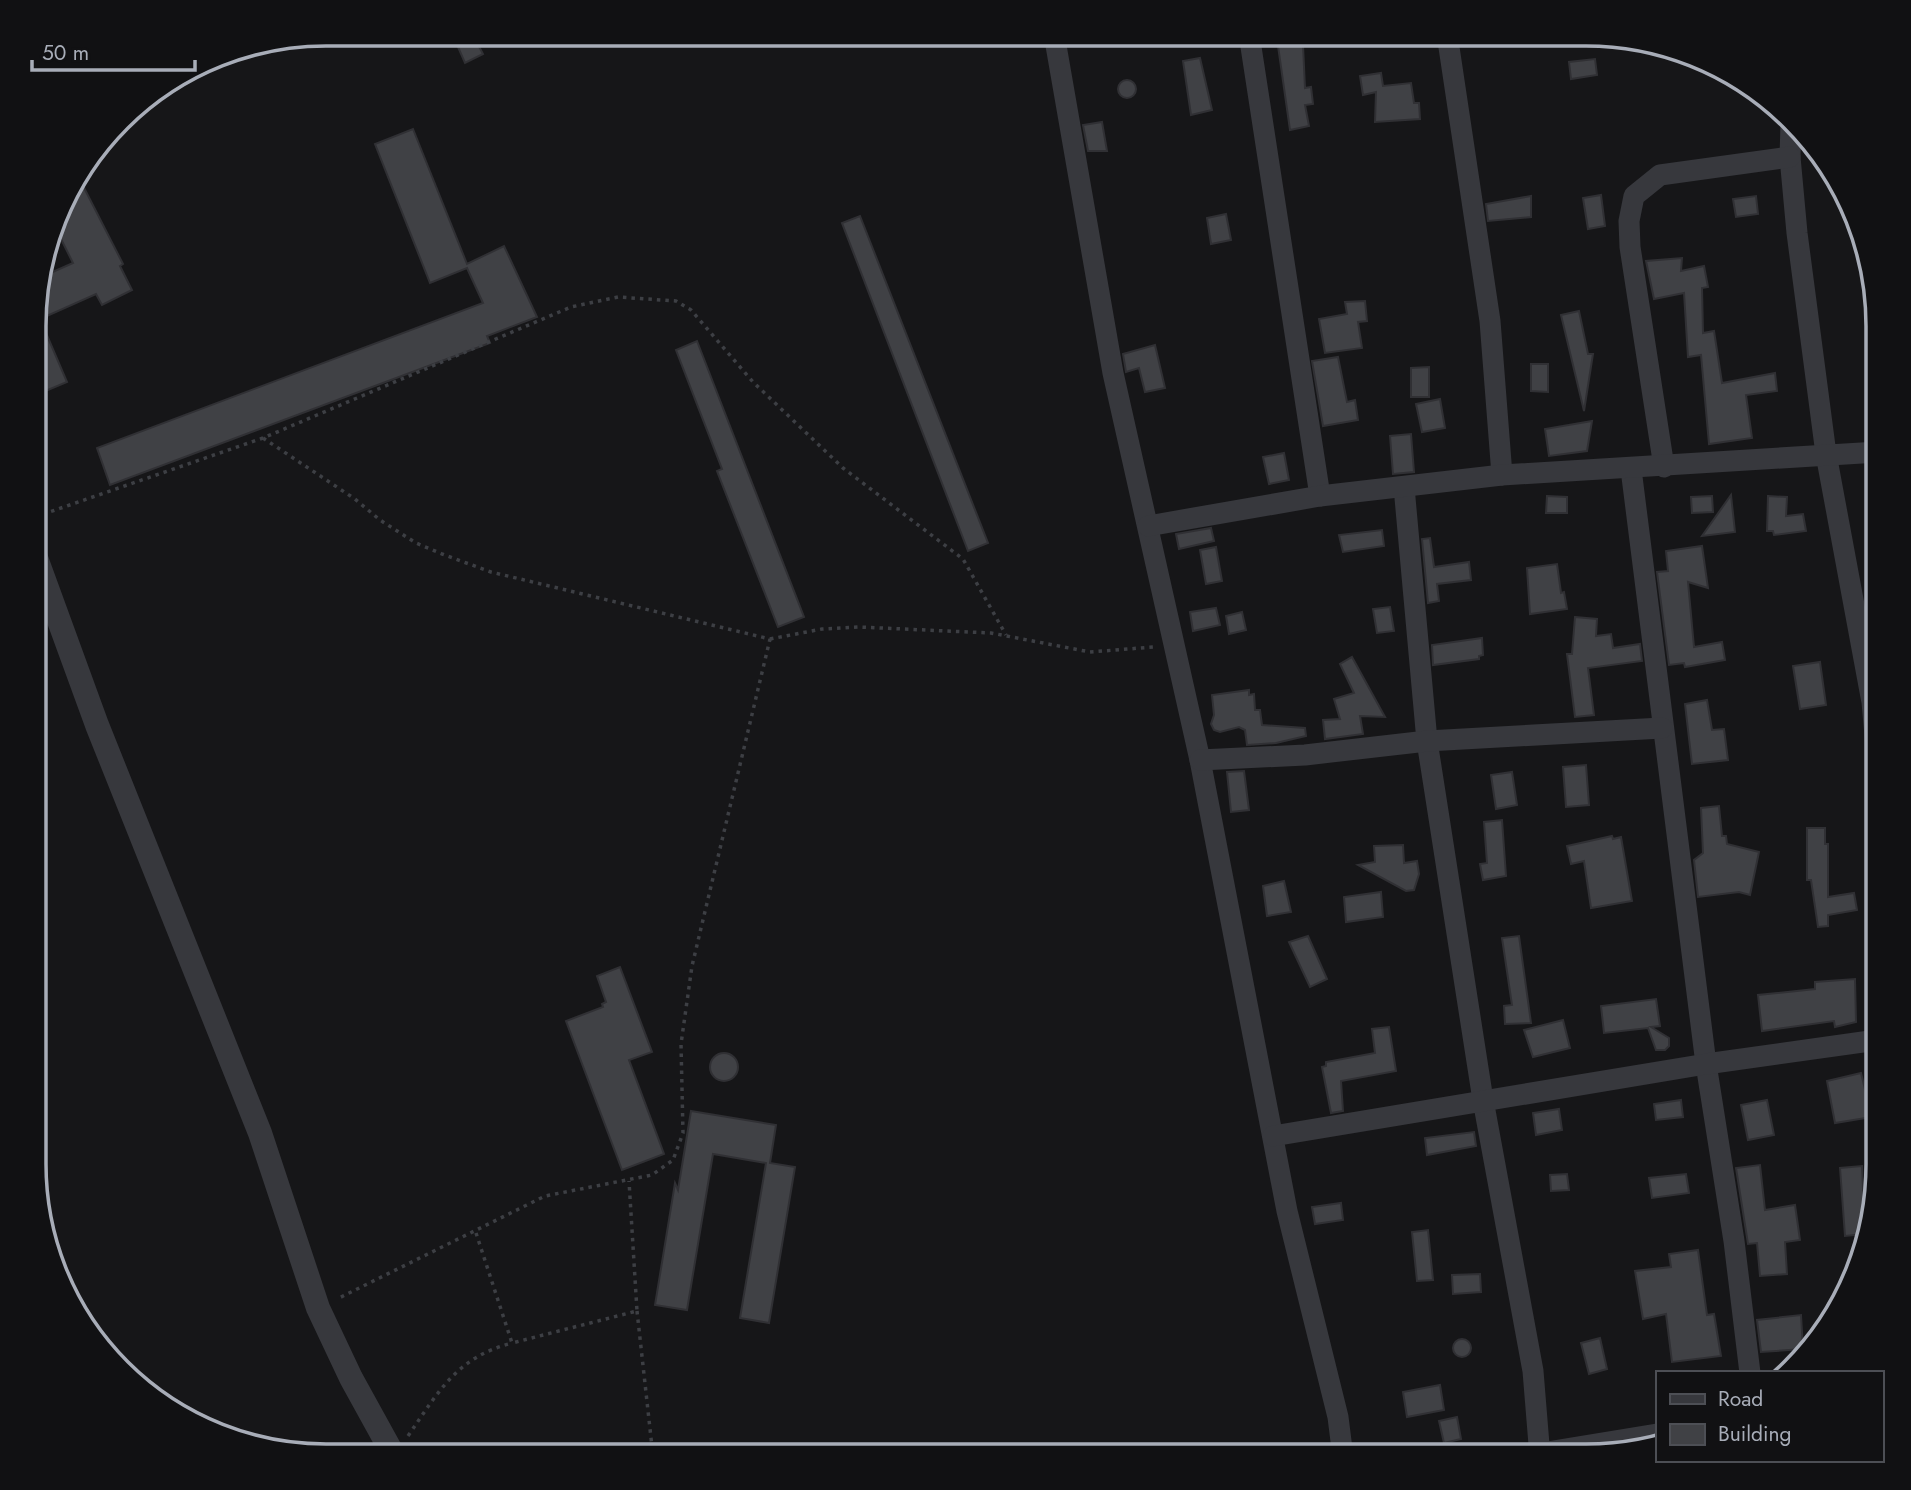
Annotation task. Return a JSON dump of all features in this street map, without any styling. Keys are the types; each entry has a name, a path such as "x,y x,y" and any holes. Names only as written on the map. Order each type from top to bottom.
{"street":[{"path":"1056,46 1113,373 1200,760 1287,1211 1338,1417 1342,1445"},
{"path":"1251,46 1320,496"},
{"path":"1449,46 1490,320 1502,475"},
{"path":"1791,135 1797,233 1826,454 1866,670"},
{"path":"1664,467 1630,247 1629,221 1634,196 1660,175 1790,157"},
{"path":"1149,526 1320,496 1502,475 1866,452"},
{"path":"1631,469 1706,1064 1734,1241 1750,1371"},
{"path":"1404,487 1427,741 1483,1100 1533,1371 1538,1445"},
{"path":"46,585 97,725 260,1133 318,1308 351,1378 394,1445"},
{"path":"1200,760 1305,755 1427,741 1662,728"},
{"path":"1273,1136 1706,1064 1866,1042"},
{"path":"1595,1444 1656,1434"}],"path":[{"path":"46,513 263,438 571,307 618,297 676,301 691,310 753,382 843,468 940,538 963,559 1006,635"},
{"path":"263,438 355,499 380,520 416,543 442,554 491,572 770,639 822,629 859,627 1006,635 1090,652 1173,644"},
{"path":"318,1308 476,1233 508,1213 545,1196 652,1175 673,1160 683,1133 681,1044 692,966 770,639"},
{"path":"629,1181 637,1311 652,1445"},
{"path":"476,1233 512,1343"},
{"path":"403,1445 466,1362 493,1348 637,1311"}],"building":[{"path":"479,46 483,54 465,63 458,47"},
{"path":"1278,46 1303,46 1305,88 1311,87 1313,104 1305,105 1309,126 1290,130"},
{"path":"1200,58 1212,110 1191,115 1183,61"},
{"path":"1595,59 1597,75 1571,79 1569,62"},
{"path":"1381,73 1383,86 1411,83 1414,103 1419,103 1420,119 1375,122 1376,92 1363,95 1360,76"},
{"path":"1127,80 1133,83 1136,89 1133,95 1127,98 1121,95 1118,89 1121,83"},
{"path":"1102,122 1107,151 1088,151 1083,125"},
{"path":"413,129 467,264 504,246 537,317 487,336 490,343 110,485 97,448 483,303 467,268 430,283 375,144"},
{"path":"83,185 123,264 120,266 132,290 102,305 96,294 46,316 51,273 73,263 60,236"},
{"path":"1601,195 1605,226 1588,229 1583,198"},
{"path":"1531,196 1531,217 1488,221 1486,204"},
{"path":"1756,196 1758,214 1736,217 1733,199"},
{"path":"1226,214 1231,240 1211,244 1207,218"},
{"path":"860,216 988,543 968,551 842,223"},
{"path":"1682,258 1681,271 1704,266 1708,287 1702,288 1703,333 1714,331 1722,383 1775,373 1777,391 1746,395 1752,438 1709,444 1701,355 1688,357 1684,293 1654,299 1646,261"},
{"path":"1365,301 1367,321 1358,322 1362,348 1325,353 1319,319 1347,314 1345,302"},
{"path":"1579,311 1588,354 1593,354 1584,411 1561,315"},
{"path":"46,333 67,382 46,391"},
{"path":"697,341 804,617 778,627 717,471 722,469 676,350"},
{"path":"1155,345 1165,388 1145,392 1139,368 1126,372 1123,354"},
{"path":"1338,357 1347,402 1355,400 1358,420 1323,426 1312,361"},
{"path":"1531,364 1548,364 1548,392 1531,391"},
{"path":"1429,367 1429,397 1411,397 1411,368"},
{"path":"1440,399 1445,428 1422,432 1416,404"},
{"path":"1592,421 1587,451 1549,456 1545,429"},
{"path":"1411,434 1414,472 1393,474 1390,436"},
{"path":"1284,453 1289,480 1269,484 1263,457"},
{"path":"1731,495 1735,532 1702,536"},
{"path":"1547,496 1567,497 1567,513 1546,513"},
{"path":"1712,496 1713,512 1692,513 1691,497"},
{"path":"1768,496 1787,497 1786,516 1803,514 1806,531 1774,535 1773,531 1767,531"},
{"path":"1211,528 1214,541 1179,549 1176,534"},
{"path":"1382,530 1384,546 1343,552 1339,535"},
{"path":"1430,538 1434,567 1469,562 1471,580 1437,584 1439,601 1428,603 1422,539"},
{"path":"1702,546 1708,588 1688,582 1694,647 1722,642 1725,660 1685,667 1684,663 1669,665 1657,572 1668,571 1666,551"},
{"path":"1216,547 1222,581 1206,584 1200,550"},
{"path":"1557,564 1561,593 1564,592 1567,609 1530,614 1527,568"},
{"path":"1390,607 1394,631 1377,633 1373,609"},
{"path":"1216,608 1220,625 1193,631 1190,612"},
{"path":"1242,612 1246,630 1229,634 1226,616"},
{"path":"1575,617 1597,619 1596,636 1611,634 1613,648 1640,644 1642,661 1588,668 1594,715 1575,717 1567,654 1572,654"},
{"path":"1482,638 1483,655 1479,656 1479,659 1433,665 1432,645"},
{"path":"1352,657 1385,717 1360,716 1363,734 1325,739 1323,720 1340,719 1334,699 1354,693 1340,664"},
{"path":"1820,662 1826,705 1800,709 1793,666"},
{"path":"1249,690 1249,695 1254,694 1255,710 1260,710 1262,725 1305,728 1306,736 1276,743 1247,745 1245,730 1239,727 1220,732 1214,730 1211,724 1214,715 1212,695"},
{"path":"1707,700 1712,730 1724,729 1728,760 1692,764 1685,704"},
{"path":"1586,765 1589,805 1566,807 1563,767"},
{"path":"1244,771 1249,810 1231,812 1227,772"},
{"path":"1512,772 1517,805 1496,809 1491,775"},
{"path":"1719,806 1722,836 1726,836 1727,844 1759,852 1750,895 1739,892 1698,897 1694,860 1703,853 1701,808"},
{"path":"1502,820 1506,876 1483,880 1480,864 1487,863 1484,822"},
{"path":"1807,828 1825,828 1825,844 1828,844 1828,897 1854,893 1857,910 1828,915 1828,926 1818,927 1811,880 1807,880"},
{"path":"1612,836 1613,839 1621,837 1632,901 1591,908 1584,861 1571,864 1567,846"},
{"path":"1403,845 1404,863 1417,861 1419,874 1414,890 1406,891 1358,865 1375,862 1374,846"},
{"path":"1284,881 1291,912 1267,916 1263,886"},
{"path":"1381,892 1383,917 1346,922 1344,897"},
{"path":"1308,936 1327,979 1310,987 1289,942"},
{"path":"1519,936 1531,1023 1505,1024 1504,1006 1512,1005 1502,938"},
{"path":"620,967 652,1052 629,1060 664,1154 622,1170 566,1021 603,1007 602,1004 606,1002 597,976"},
{"path":"1855,979 1856,1022 1835,1027 1834,1021 1762,1031 1758,995 1815,989 1815,982"},
{"path":"1656,999 1660,1026 1651,1027 1669,1038 1669,1046 1665,1050 1656,1050 1648,1028 1604,1033 1601,1006"},
{"path":"1563,1020 1570,1048 1533,1057 1524,1030"},
{"path":"1389,1027 1396,1071 1341,1081 1343,1111 1331,1113 1322,1067 1326,1066 1326,1062 1375,1053 1372,1029"},
{"path":"724,1053 734,1057 738,1067 734,1077 724,1081 714,1077 710,1067 714,1057"},
{"path":"1861,1073 1866,1093 1866,1118 1835,1123 1827,1081"},
{"path":"1681,1100 1683,1117 1656,1120 1654,1104"},
{"path":"1767,1100 1774,1135 1748,1140 1741,1105"},
{"path":"1559,1109 1562,1130 1536,1135 1533,1113"},
{"path":"691,1111 776,1125 770,1163 795,1167 769,1323 740,1318 766,1163 713,1154 687,1310 655,1305 675,1183 678,1190"},
{"path":"1474,1132 1476,1146 1427,1155 1425,1138"},
{"path":"1760,1165 1765,1210 1795,1205 1800,1240 1785,1242 1787,1274 1760,1276 1757,1243 1748,1244 1736,1168"},
{"path":"1862,1166 1863,1197 1856,1235 1845,1236 1840,1168"},
{"path":"1567,1174 1569,1190 1551,1191 1550,1175"},
{"path":"1686,1174 1689,1193 1652,1198 1649,1178"},
{"path":"1341,1203 1343,1220 1315,1224 1312,1207"},
{"path":"1428,1230 1433,1280 1417,1281 1412,1232"},
{"path":"1698,1250 1707,1315 1714,1314 1721,1356 1672,1362 1666,1314 1643,1319 1635,1271 1671,1267 1669,1254"},
{"path":"1480,1274 1481,1292 1453,1294 1452,1275"},
{"path":"1801,1315 1803,1341 1796,1350 1761,1352 1757,1320"},
{"path":"1600,1338 1607,1369 1589,1374 1581,1343"},
{"path":"1462,1339 1468,1342 1471,1348 1468,1354 1462,1357 1456,1354 1453,1348 1456,1342"},
{"path":"1440,1385 1444,1410 1407,1417 1403,1392"},
{"path":"1457,1417 1461,1439 1444,1443 1439,1421"}]}
